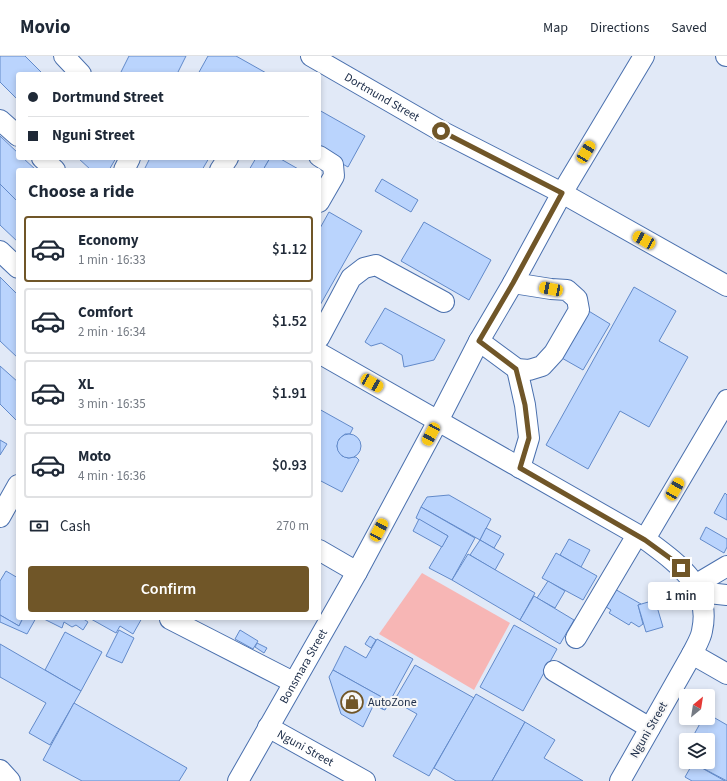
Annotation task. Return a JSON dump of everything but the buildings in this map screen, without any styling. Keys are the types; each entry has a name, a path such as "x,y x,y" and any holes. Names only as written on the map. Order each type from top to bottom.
{"street":[{"path":"64,56 79,72"},
{"name":"Dortmund Street","path":"311,56 441,131 562,193 727,286"},
{"name":"Bonsmara Street","path":"238,781 356,572 438,421 479,341 513,283 562,193 644,56"},
{"path":"0,120 16,134"},
{"path":"321,157 333,165 334,176 321,199"},
{"path":"44,160 53,168"},
{"path":"0,250 16,266"},
{"path":"321,334 351,278 364,268 376,265 444,302"},
{"path":"479,341 516,369 529,370 542,366 554,353 579,310 577,299 567,290 513,283"},
{"name":"Nguni Street","path":"321,353 641,537 674,561 689,575 697,589 704,615 702,632 692,654 620,781"},
{"path":"516,369 525,405 529,438 520,468"},
{"path":"576,638 727,400"},
{"path":"0,518 16,489"},
{"path":"321,551 356,572"},
{"path":"697,589 727,566"},
{"path":"697,589 727,595"},
{"path":"172,620 294,682"},
{"path":"692,654 727,674"},
{"path":"554,671 650,728"},
{"name":"Nguni Street","path":"268,728 364,781"},
{"path":"0,770 10,781"}],"shaded area":[{"path":"422,573 510,623 474,690 379,634"}],"place":[{"name":"AutoZone","path":"352,702"}],"route":[{"path":"441,131 562,193 513,283 479,341 516,369 525,405 529,438 520,468 645,540 674,561 681,568"}]}
